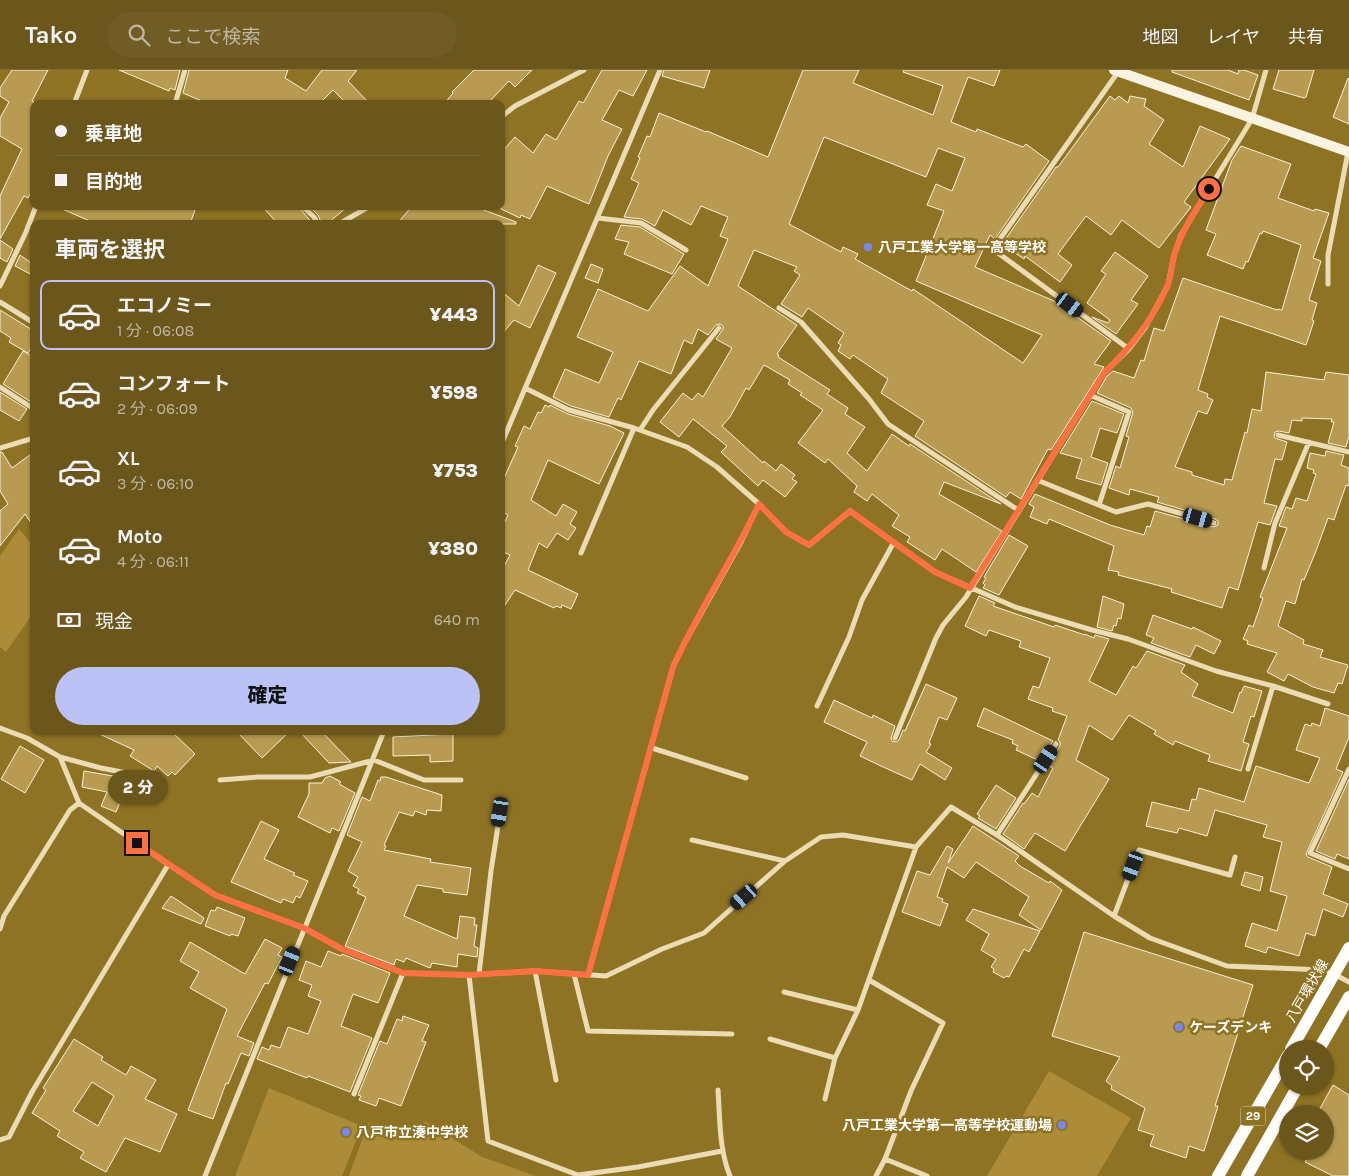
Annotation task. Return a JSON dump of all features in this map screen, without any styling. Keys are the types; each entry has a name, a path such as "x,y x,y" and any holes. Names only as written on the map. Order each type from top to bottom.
{"main road":[{"name":"八戸環状線","path":"1296,1040 1349,948"},
{"path":"1325,1040 1349,997"},
{"name":"29","path":"1218,1176 1279,1071"},
{"name":"29","path":"1247,1176 1293,1095"}],"street":[{"path":"76,100 87,70"},
{"path":"175,100 185,70"},
{"path":"505,114 515,106 584,70"},
{"path":"505,436 660,70"},
{"path":"895,738 943,624 966,597 1104,373 1129,349 1145,328 1168,285 1174,255 1181,235 1252,119 1266,70"},
{"path":"1129,349 998,253 997,243 1116,71 1349,152 1328,255 1328,284"},
{"path":"306,210 314,220"},
{"path":"346,220 363,210"},
{"path":"598,218 641,223 686,250"},
{"path":"0,286 30,222"},
{"path":"0,302 30,321"},
{"path":"778,308 801,322 869,399 888,424 1018,510"},
{"path":"640,430 719,328"},
{"path":"0,387 30,406"},
{"path":"525,388 569,410 634,428 687,447 717,467 759,504 786,532 809,545 850,511 935,572 1015,607 1128,639 1216,671 1328,704"},
{"path":"1090,395 1129,412 1099,505"},
{"path":"581,553 634,428"},
{"path":"1278,435 1349,452"},
{"path":"0,448 30,440"},
{"path":"1264,568 1274,523 1309,442"},
{"path":"1037,480 1116,512 1148,504 1214,523"},
{"path":"588,975 673,667 741,542 759,504"},
{"path":"817,706 849,637 862,600 894,542"},
{"path":"1248,769 1272,686"},
{"path":"0,728 27,738 60,757 101,768 153,778"},
{"path":"205,1176 383,735"},
{"path":"998,835 1056,744"},
{"path":"652,748 746,778"},
{"path":"60,757 79,802 168,865 215,895 304,928 342,949 403,973 469,975 535,971 606,976 662,949 704,933 785,861 820,837 843,835 916,847"},
{"path":"220,780 258,777 310,777 374,760 424,780 461,780"},
{"path":"1349,769 1310,853 1349,868"},
{"path":"0,928 4,916 70,810 79,802"},
{"path":"825,1099 835,1058 858,1010 916,847 951,807 998,835 1114,916 1150,938 1227,966 1323,970 1349,982"},
{"path":"480,974 491,871 500,812"},
{"path":"692,840 785,861"},
{"path":"1114,916 1139,850 1230,875 1235,857"},
{"path":"0,1140 9,1137 32,1092 168,865"},
{"path":"535,971 556,1080"},
{"path":"354,1094 403,973"},
{"path":"574,974 588,1032 732,1034"},
{"path":"469,975 488,1141 578,1175 638,1167 722,1151"},
{"path":"869,980 943,1023 911,1092 876,1176"},
{"path":"784,992 858,1010"},
{"path":"770,1039 835,1058"},
{"path":"718,1090 722,1151 730,1176"},
{"path":"885,1158 927,1176"}],"shaded area":[{"path":"19,529 30,542 30,618 6,652 0,647 0,556"},
{"name":"八戸工業大学第一高等学校運動場","path":"1049,1071 1131,1118 1097,1176 987,1176"},
{"path":"269,1088 362,1126 342,1176 235,1176"},
{"path":"425,1121 482,1157 536,1176 349,1176 368,1123 416,1140"}],"building":[{"path":"12,70 48,70 33,100 30,100 30,194 28,198 24,196 0,239 0,196 22,149 0,136 0,118 9,102 0,96 0,88"},
{"path":"119,70 180,70 175,90 170,88 169,91"},
{"path":"189,70 288,70 285,78 306,91 322,70 357,70 348,81 366,100 343,100 333,90 323,100 200,100 183,93"},
{"path":"474,70 532,70 515,87 509,81 491,100 447,100 452,92"},
{"path":"602,70 647,70 633,96 619,90 602,120 622,129 608,156 589,204 547,186 530,219 521,215 520,218 503,210 505,210 505,148 515,137 533,153 546,134 556,140 579,101 583,103"},
{"path":"664,70 710,70 704,88 662,76"},
{"path":"803,70 859,70 853,83 933,115 943,86 903,72 904,70 1000,70 994,86 968,77 951,122 976,132 977,129 1023,147 1026,144 1049,161 995,239 990,235 975,267 1054,301 1111,341 1094,364 1104,367 1051,450 1048,449 1021,499 1010,492 1006,497 915,436 924,421 881,393 888,379 853,355 850,359 838,351 841,345 838,343 844,333 808,308 802,317 781,304 800,275 794,271 797,267 754,250 738,286 797,325 777,354 779,355 778,357 830,390 827,394 848,408 845,414 865,427 847,453 867,471 892,434 1001,504 944,482 939,494 1002,531 976,572 942,549 935,560 907,542 910,537 892,526 899,515 872,494 867,501 854,492 857,486 828,459 825,463 798,443 823,410 800,395 802,393 788,384 790,380 764,365 749,390 746,388 730,417 722,426 763,463 764,461 776,471 781,464 795,475 792,479 797,482 785,497 763,480 758,486 721,452 727,446 693,419 679,437 660,422 683,393 692,400 698,393 703,397 732,348 716,339 723,329 723,326 720,324 716,325 708,335 698,329 692,344 684,340 671,374 639,361 621,400 618,398 609,417 571,406 553,397 565,369 599,383 613,352 577,337 598,289 648,311 680,266 708,286 728,239 720,236 728,217 701,206 691,225 663,210 655,226 642,219 624,217 639,183 631,179 640,158 638,157 647,136 650,137 659,113 768,157","holes":["824,137 926,177 938,148 965,158 952,191 936,184 927,205 944,211 916,281 1042,335 1023,363 913,289 912,291 855,259 858,254 843,247 841,252 789,224"]},
{"path":"1172,70 1228,70 1238,74 1239,70 1244,70 1258,75 1249,100 1172,72"},
{"path":"1279,70 1314,70 1306,97 1273,89"},
{"path":"1349,79 1349,124 1333,117"},
{"path":"1110,96 1115,100 1119,96 1128,103 1130,96 1146,99 1144,106 1164,120 1149,144 1183,167 1200,126 1230,139 1184,202 1191,207 1159,248 1122,220 1111,235 1086,216 1058,254 1072,265 1060,282 1025,256 1024,259 1002,244 1056,167 1058,167"},
{"path":"1241,146 1291,164 1278,198 1314,211 1315,209 1329,213 1313,258 1321,261 1309,300 1317,303 1312,320 1314,321 1306,345 1220,316 1198,390 1208,394 1207,397 1213,400 1207,414 1198,411 1175,467 1192,472 1192,475 1224,485 1225,479 1232,480 1245,432 1247,433 1252,409 1261,411 1266,372 1324,380 1326,372 1349,375 1349,436 1346,447 1328,443 1334,422 1331,422 1332,419 1302,418 1302,421 1292,420 1289,433 1275,432 1275,438 1287,442 1282,460 1275,459 1264,503 1277,506 1270,525 1258,522 1238,590 1229,587 1222,608 1171,592 1172,589 1118,575 1119,572 1108,570 1114,546 1049,519 1047,524 1030,517 1034,507 1029,504 1035,494 1110,525 1144,535 1147,526 1150,527 1155,511 1213,527 1218,525 1218,521 1215,519 1157,502 1159,497 1130,489 1129,495 1109,488 1116,466 1120,468 1129,437 1126,436 1133,412 1131,408 1097,393 1107,376 1113,371 1134,378 1141,360 1144,361 1154,328 1164,331 1183,278 1277,310 1282,310 1301,245 1263,231 1262,234 1260,233 1248,262 1246,261 1243,269 1207,255 1216,234 1206,230 1232,160"},
{"path":"64,210 195,210 191,220 88,220"},
{"path":"266,210 301,210 310,220 274,220"},
{"path":"313,210 343,210 332,220 320,220"},
{"path":"409,210 484,210 516,222 516,224 505,224 505,220 400,220"},
{"path":"621,225 640,227 684,254 672,274 624,254 629,242 615,239"},
{"path":"0,240 13,249 7,262 0,258"},
{"path":"1115,252 1148,276 1131,300 1138,304 1116,334 1092,317 1108,323 1110,320 1087,303 1106,274 1101,271"},
{"path":"20,255 30,262 30,274 15,266"},
{"path":"591,264 603,269 598,283 585,278"},
{"path":"538,265 556,273 530,328 514,320 505,330 505,294 519,306"},
{"path":"0,310 30,329 30,350 28,353 9,342 11,338 0,331"},
{"path":"23,351 30,355 30,401 3,384"},
{"path":"0,392 27,409 19,421 0,410"},
{"path":"1092,401 1124,414 1117,433 1100,428 1091,457 1108,463 1101,485 1076,478 1082,459 1060,453"},
{"path":"545,405 549,407 550,405 568,414 610,426 624,433 599,484 548,460 531,500 556,516 563,504 577,512 570,524 576,528 568,540 557,533 547,548 539,543 528,570 578,594 571,609 562,605 561,608 556,606 554,608 515,590 505,605 505,564 510,555 505,553 505,521 508,515 505,513 505,476 518,447 515,446 524,426 530,429 538,412 541,413"},
{"path":"1326,451 1344,455 1341,465 1349,468 1349,486 1346,485 1334,520 1328,518 1304,580 1302,579 1295,604 1286,601 1278,626 1304,640 1303,644 1323,650 1320,657 1348,665 1342,684 1338,683 1334,693 1313,687 1288,674 1284,681 1267,672 1277,653 1247,644 1248,641 1243,639 1249,625 1253,627 1263,598 1260,597 1287,528 1279,526 1286,507 1292,509 1296,498 1307,501 1316,474 1313,473 1314,470 1307,468 1310,453 1325,456"},
{"path":"0,452 2,452 12,468 30,455 30,521 25,514 0,546 0,511 8,504 0,491"},
{"path":"1009,535 1028,546 999,595 983,588 986,578 984,577"},
{"path":"979,596 995,603 993,606 1054,627 1055,625 1094,638 1095,635 1109,639 1089,681 1116,695 1133,666 1136,668 1147,651 1185,665 1181,672 1198,684 1192,696 1233,713 1244,686 1262,691 1254,717 1251,716 1243,742 1249,744 1241,771 1208,761 1210,755 1175,741 1173,745 1154,734 1156,731 1129,715 1112,740 1089,725 1076,760 1109,779 1065,851 1035,833 1024,849 1003,834 1023,803 1032,793 1038,797 1053,768 1047,765 1060,746 1058,740 1067,716 1052,711 1053,708 1028,699 1033,686 1039,688 1050,658 1019,647 1021,641 989,630 986,636 965,626"},
{"path":"1103,596 1124,604 1121,619 1118,618 1116,626 1114,625 1112,631 1097,627"},
{"path":"1153,615 1192,629 1193,627 1221,641 1214,654 1196,645 1190,657 1151,643 1154,638 1146,635"},
{"path":"926,684 957,698 947,720 939,717 929,743 931,744 926,752 952,768 945,780 920,764 912,780 860,756 867,742 824,722 834,700 872,718 873,715 895,726 891,738 892,741 896,742 899,740 903,730 905,731"},
{"path":"984,708 1053,741 1040,761 1016,750 1018,746 1012,743 1013,740 977,726"},
{"path":"1325,708 1349,716 1349,737 1336,769 1343,772 1306,854 1308,857 1332,867 1323,894 1348,904 1343,917 1323,909 1315,936 1306,933 1299,956 1268,947 1266,953 1245,946 1252,923 1277,931 1287,896 1270,891 1282,842 1263,837 1267,825 1215,810 1207,836 1179,828 1177,833 1146,826 1152,802 1189,811 1192,799 1196,800 1199,788 1244,802 1256,766 1309,783 1320,758 1296,750 1305,724 1311,726 1312,723 1320,726"},
{"path":"102,735 175,735 195,754 175,775 172,772 168,776 157,766 154,771 130,756 134,750"},
{"path":"240,735 286,735 262,758"},
{"path":"303,735 325,735 351,762 329,763"},
{"path":"453,735 453,761 430,762 430,755 393,756 393,737"},
{"path":"20,746 44,760 25,793 1,779"},
{"path":"84,771 113,776 128,782 116,812 101,806 107,792 82,787"},
{"path":"330,776 341,782 339,784 355,793 339,831 332,828 330,833 298,817 309,794 309,783 322,783 325,778"},
{"path":"381,777 442,795 441,811 427,810 426,815 415,811 413,816 399,812 384,845 386,846 384,850 431,859 430,862 471,868 467,895 443,892 443,889 417,885 404,916 457,939 460,916 475,918 474,925 477,925 474,946 478,948 477,957 458,954 457,967 432,963 430,968 406,958 404,962 396,959 394,965 345,946 366,897 357,893 359,889 353,886 358,877 348,871 362,842 347,835 362,797 370,801"},
{"path":"1349,779 1349,859 1337,854 1335,859 1316,851"},
{"path":"996,785 1016,798 996,829 978,818 980,816 977,814"},
{"path":"261,821 279,830 264,859 308,881 300,898 296,896 293,903 283,899 281,903 231,882"},
{"path":"973,826 1019,856 1015,861 1020,866 1049,883 1050,881 1062,890 1041,930 1019,915 1029,897 976,862 964,878 947,867 937,897 943,899 942,902 948,904 940,926 902,912 917,871 930,875 947,846 953,849 948,863"},
{"path":"1245,872 1263,877 1260,891 1241,885"},
{"path":"171,896 204,918 201,924 162,908"},
{"path":"217,907 245,918 238,936 231,934 230,936 205,926 211,910 215,911"},
{"path":"973,909 1040,931 1029,952 1024,949 1009,977 1006,976 1004,978 993,972 994,969 991,967 996,959 981,950 989,934 966,920"},
{"path":"1084,932 1253,985 1215,1106 1218,1106 1204,1151 1189,1146 1186,1158 1150,1146 1154,1135 1138,1130 1145,1108 1111,1089 1112,1086 1106,1081 1120,1057 1052,1036"},
{"path":"265,939 282,948 278,955 282,957 268,984 265,983 237,1036 254,1043 249,1056 241,1053 228,1084 226,1083 213,1119 188,1110 227,1009 190,988 199,972 180,961 190,942 245,974"},
{"path":"328,951 341,956 342,954 390,973 378,1003 353,994 341,1026 372,1038 350,1092 257,1059 262,1047 269,1050 271,1045 280,1048 288,1027 308,1034 321,1001 308,996 312,985 299,980 306,961 321,967"},
{"path":"403,1016 429,1025 422,1041 426,1042 401,1106 379,1098 376,1106 359,1100 361,1096 358,1095 380,1041 387,1044 397,1019 402,1021"},
{"path":"74,1039 103,1057 101,1060 126,1075 131,1066 156,1080 145,1099 177,1114 160,1152 125,1138 106,1172 80,1158 84,1152 57,1136 60,1131 32,1113 46,1090 43,1088","holes":["92,1082 114,1096 98,1126 73,1111"]},
{"path":"1334,1086 1349,1095 1349,1176 1333,1176 1305,1162 1306,1160 1334,1160 1334,1105 1322,1105 1327,1095 1334,1095"}],"place":[{"name":"八戸工業大学第一高等学校","path":"868,247"},
{"name":"ケーズデンキ","path":"1179,1027"},
{"name":"八戸工業大学第一高等学校運動場","path":"1062,1125"},
{"name":"八戸市立湊中学校","path":"346,1132"}],"route":[{"path":"137,843 215,895 304,928 342,949 403,973 469,975 535,971 588,975 673,667 741,542 759,504 786,532 809,545 850,511 935,572 970,588 1104,373 1129,349 1145,328 1168,285 1174,255 1181,235 1209,189"}]}
